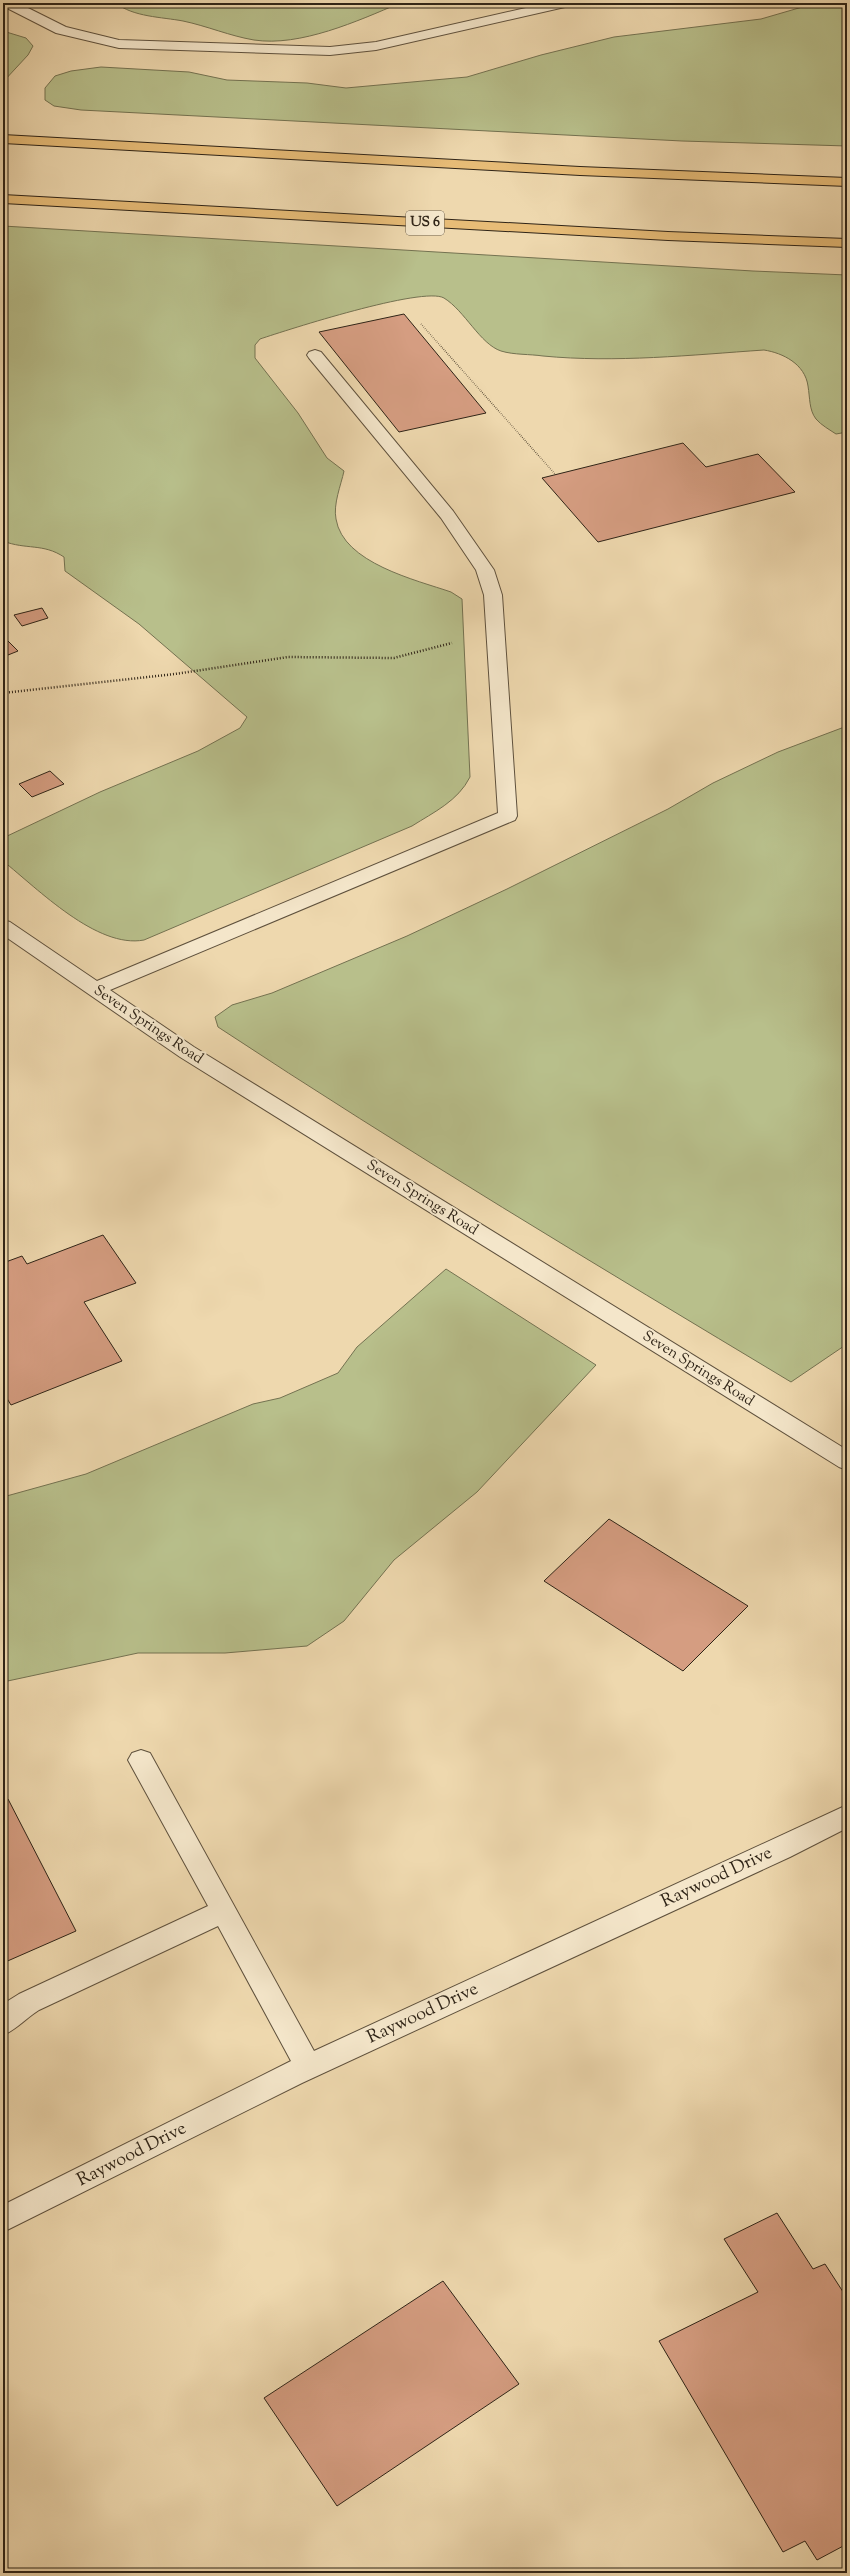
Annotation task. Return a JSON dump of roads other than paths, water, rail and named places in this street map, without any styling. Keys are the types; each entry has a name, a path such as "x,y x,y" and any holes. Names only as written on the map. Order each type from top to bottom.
{"highway":[{"path":"3,139 580,171 847,182"},
{"name":"US 6","path":"3,200 652,235 847,243"}],"street":[{"path":"8,3 61,30 119,44 330,52 358,49 565,3"},
{"path":"503,17 512,3"},
{"path":"95,989 508,816 492,590 485,570 421,481 315,355"},
{"name":"Seven Springs Road","path":"3,926 187,1052 847,1461"},
{"path":"141,1760 309,2067"},
{"name":"Raywood Drive","path":"3,2219 309,2067 781,1849 847,1816"},
{"path":"3,2023 12,2013 29,2002 224,1912"}]}
